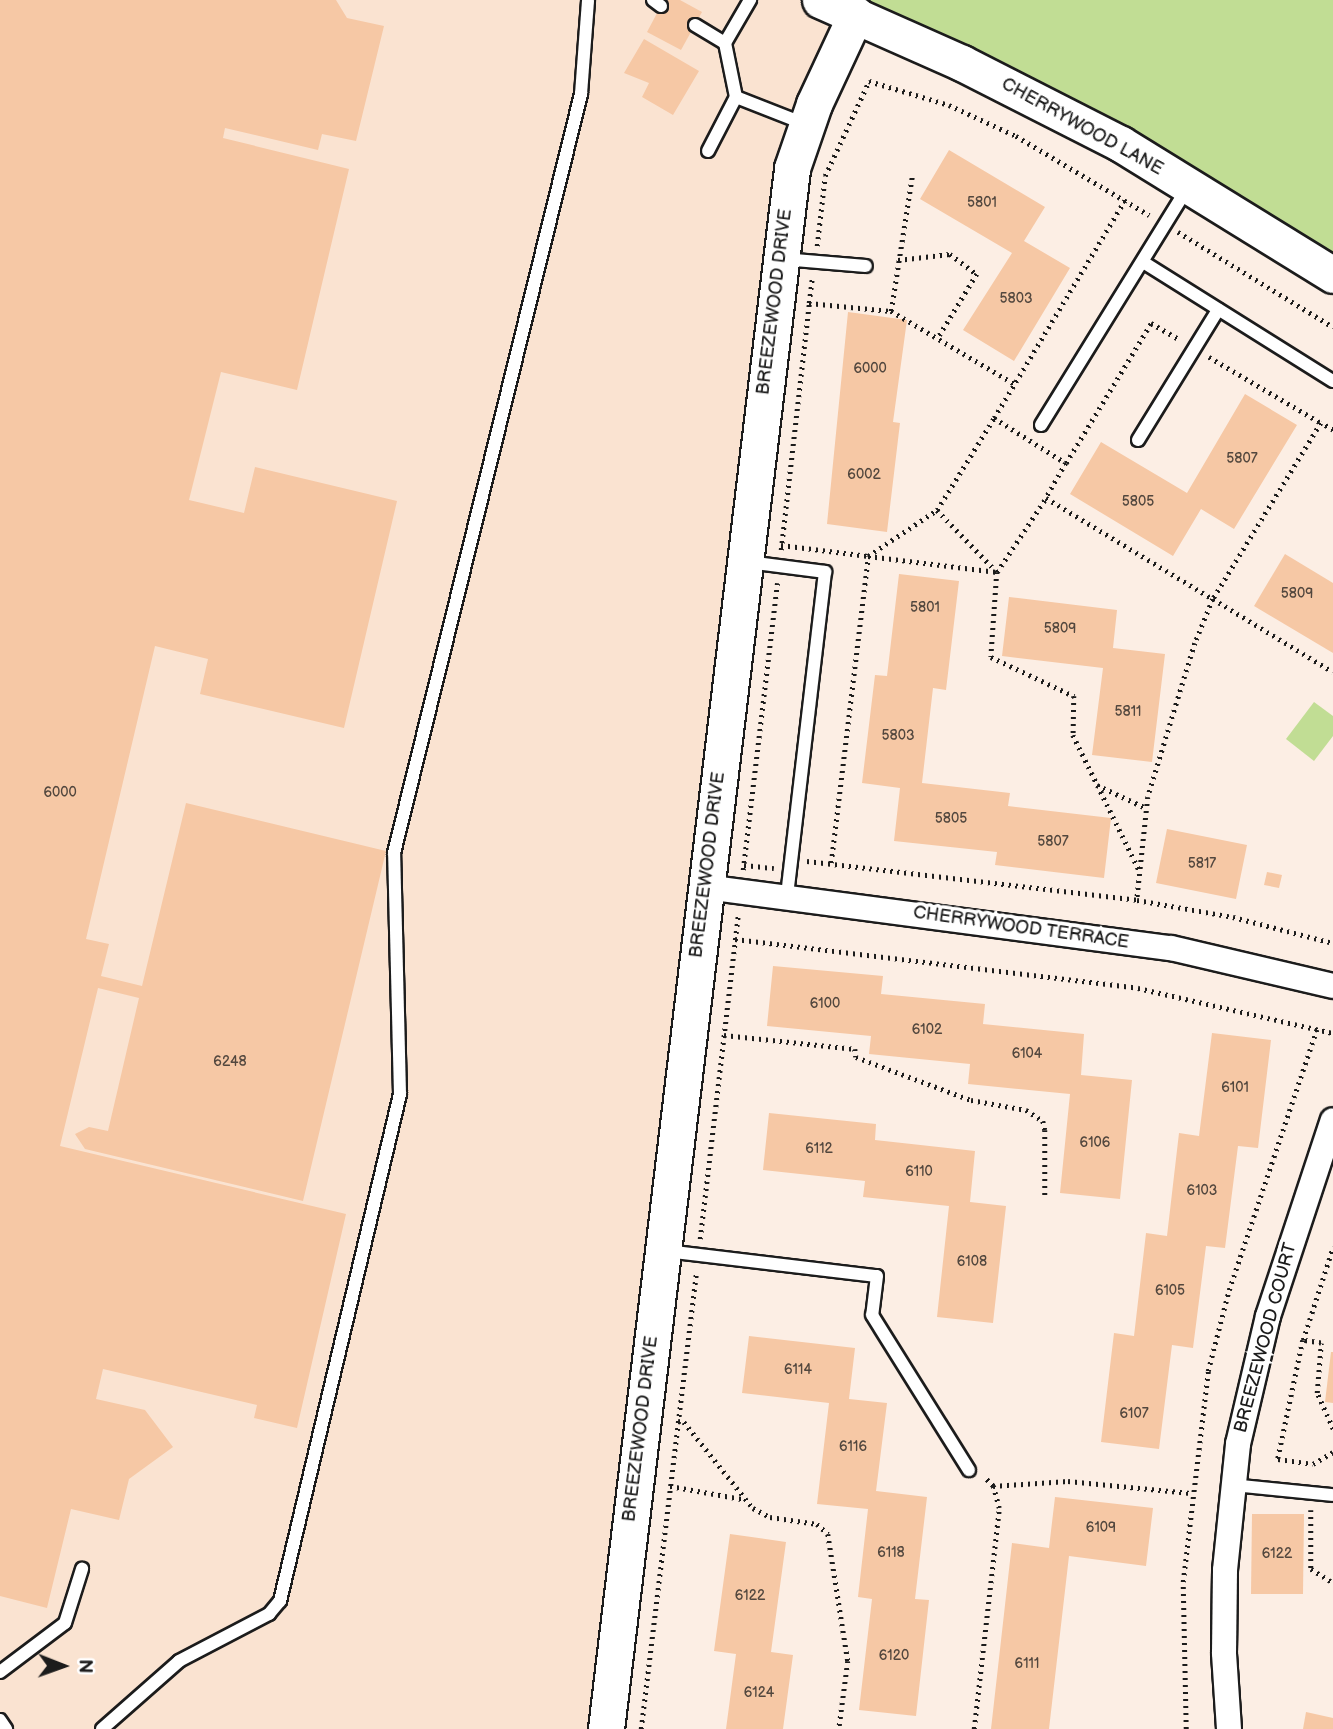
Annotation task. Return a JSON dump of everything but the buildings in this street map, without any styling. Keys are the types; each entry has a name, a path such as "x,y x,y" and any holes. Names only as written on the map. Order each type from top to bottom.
{"street":[{"name":"CHERRYWOOD LANE","path":"820,0 856,14 1069,116 1333,275"},
{"name":"BREEZEWOOD DRIVE","path":"606,1729 792,168 806,124 856,14"},
{"name":"CHERRYWOOD TERRACE","path":"705,887 1171,948 1333,986"},
{"name":"BREEZEWOOD COURT","path":"1229,1729 1224,1653 1232,1485 1244,1407 1268,1316 1333,1120"}],"lane":[{"path":"102,1729 179,1661 269,1614 279,1601 400,1094 394,853 581,94 588,0"},
{"path":"708,151 737,97 725,43 750,0"},
{"path":"695,25 725,43"},
{"path":"737,97 806,124"},
{"path":"1041,425 1189,186"},
{"path":"780,258 866,266"},
{"path":"1143,262 1333,381"},
{"path":"1138,440 1218,310"},
{"path":"744,561 825,572 787,897"},
{"path":"662,1251 877,1276 873,1315 969,1470"},
{"path":"1232,1485 1333,1495"},
{"path":"0,1672 65,1623 82,1569"},
{"path":"0,1720 6,1729"}],"path":[{"path":"640,1729 825,176 869,80 949,105 1016,136 1333,327"},
{"path":"891,311 912,177"},
{"path":"831,863 869,556 937,510 1125,200"},
{"path":"898,260 950,254 977,274 937,338"},
{"path":"809,303 891,311 1015,384"},
{"path":"995,418 1066,463 997,572 991,657 1074,696 1073,735 1140,872"},
{"path":"1137,900 1146,808 1170,719 1213,600 1321,423 1333,430"},
{"path":"1046,498 1333,672"},
{"path":"937,510 997,572"},
{"path":"781,545 997,572"},
{"path":"1096,785 1146,808"},
{"path":"744,865 778,868 790,864 831,863 1137,900 1233,917 1333,943"},
{"path":"735,939 1138,988 1333,1034"},
{"path":"1186,1729 1183,1581 1190,1493 1208,1371 1229,1290 1317,1029"},
{"path":"724,1035 855,1049 856,1057 971,1100 1026,1110 1042,1121 1045,1130 1045,1199"},
{"path":"1333,1247 1303,1340 1278,1459 1313,1464 1333,1452"},
{"path":"1303,1340 1321,1343 1317,1393 1333,1429"},
{"path":"678,1421 684,1422 743,1499 770,1517 817,1524 828,1534 848,1661 839,1729"},
{"path":"1313,1464 1311,1569 1333,1583"},
{"path":"969,1470 993,1486 1068,1480 1190,1493"},
{"path":"670,1486 743,1499"},
{"path":"974,1729 999,1508 993,1486"}],"shaded area":[{"path":"0,0 820,0 856,14 814,104 606,1729 0,1729"}],"green space":[{"path":"820,0 1333,0 1333,275"},
{"path":"1314,702 1333,716 1333,736 1314,761 1286,739"}]}
